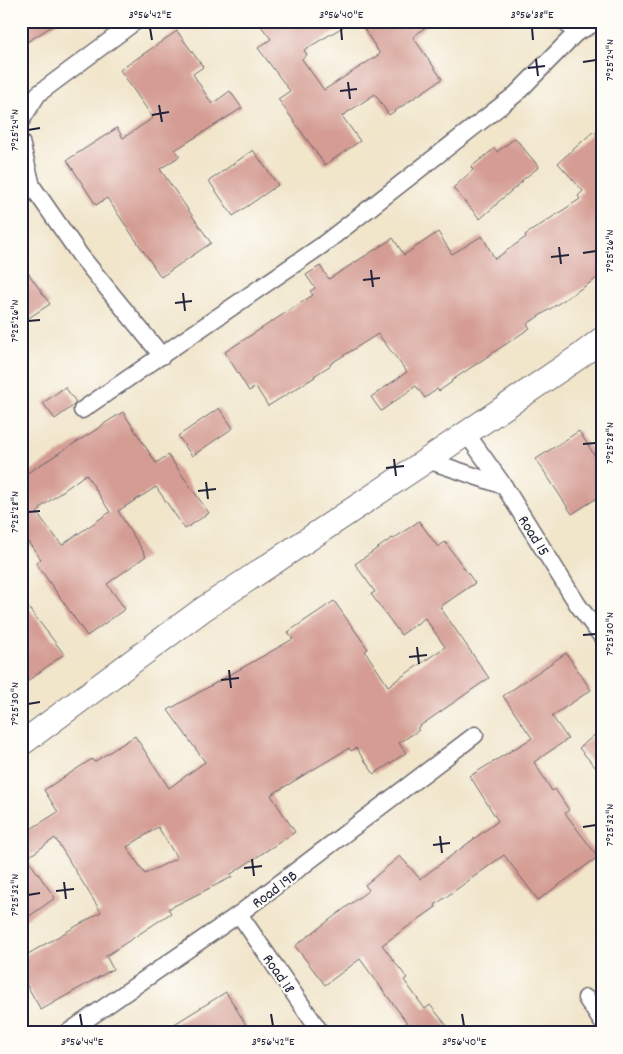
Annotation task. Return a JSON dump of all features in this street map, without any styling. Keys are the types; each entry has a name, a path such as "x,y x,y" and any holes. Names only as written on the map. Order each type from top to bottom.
{"street":[{"path":"21,121 38,94 136,21"},
{"path":"564,21 576,33"},
{"path":"82,410 329,240 516,94 576,33 599,21"},
{"path":"21,142 32,186 80,255 162,356"},
{"path":"21,744 202,610 427,460 602,339"},
{"name":"Road 15","path":"466,433 504,486 578,605 602,637"},
{"path":"427,460 504,486"},
{"name":"Road 19B","path":"67,1033 239,914 475,736"},
{"name":"Road 18","path":"239,914 321,1033"},
{"path":"586,998 602,1022"}],"building":[{"path":"21,21 60,21 21,46"},
{"path":"257,21 353,21 304,50 307,55 302,59 324,90 380,54 359,21 433,21 413,37 442,79 389,115 375,94 342,116 360,141 325,165 278,99 290,91 258,48 271,39"},
{"path":"177,31 203,67 193,74 212,104 230,91 242,108 175,150 180,156 160,169 211,243 161,277 107,198 96,205 67,160 117,128 123,138 153,118 120,70"},
{"path":"594,131 602,140 602,275 527,324 530,328 439,391 437,389 425,398 416,386 381,411 371,397 407,372 378,334 268,406 256,387 249,391 225,352 313,295 310,291 315,288 306,275 320,266 329,279 393,238 404,255 438,232 452,254 482,236 495,259 526,237 525,235 580,199 578,196 583,191 558,163"},
{"path":"515,138 539,167 480,219 453,188 473,170 471,167 495,148 497,152"},
{"path":"253,150 278,185 233,216 209,181"},
{"path":"21,263 50,304 21,323"},
{"path":"65,387 76,402 55,419 43,403"},
{"path":"219,408 233,428 192,456 178,436"},
{"path":"123,412 156,463 168,455 209,513 185,529 156,487 118,511 146,556 107,584 125,609 87,636 36,563 41,559 21,533 21,477","holes":["86,474 110,512 62,545 37,513 41,510 40,508"]},
{"path":"579,431 602,467 602,495 572,514 536,459"},
{"path":"419,521 438,547 445,542 475,583 440,607 489,678 417,728 419,730 399,743 406,753 374,774 356,748 351,751 349,748 271,795 295,832 231,874 232,877 168,909 171,913 106,956 113,969 41,1010 21,975 21,958 101,912 55,838 27,858 55,898 21,922 21,835 58,812 44,790 92,759 94,762 135,736 169,788 205,762 168,710 293,639 288,632 334,601 368,649 365,651 388,686 445,647 425,618 401,635 371,594 375,592 355,564","holes":["158,827 177,858 145,874 127,847"]},
{"path":"21,598 64,654 21,686"},
{"path":"566,653 591,690 552,716 568,739 534,762 552,791 555,789 569,810 565,813 598,857 538,900 504,855 382,945 407,978 404,980 425,1009 430,1005 453,1033 397,1033 408,1024 360,959 325,985 295,946 369,890 365,885 400,856 420,879 498,821 470,776 532,738 503,696"},
{"path":"602,729 602,775 579,748"},
{"path":"226,992 251,1033 160,1033"}]}
